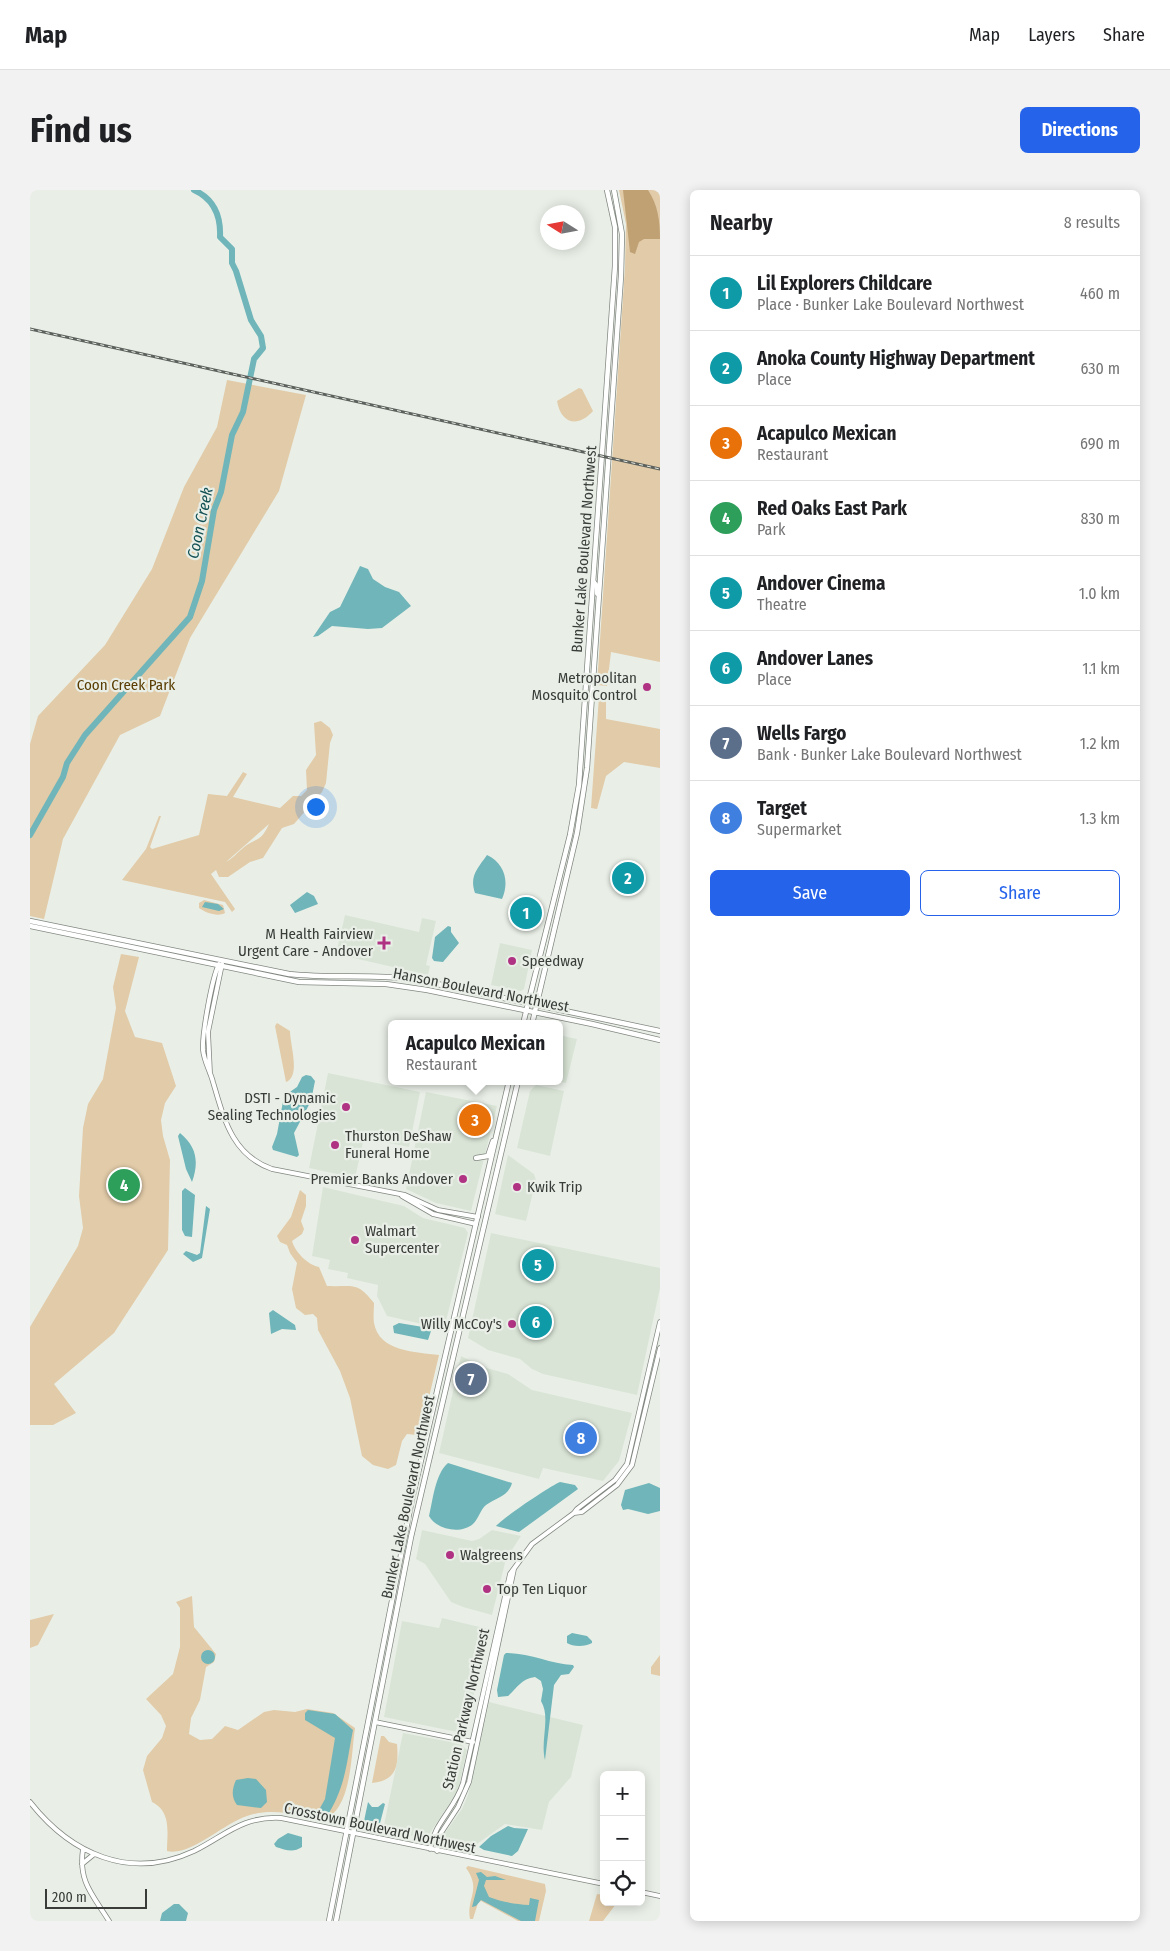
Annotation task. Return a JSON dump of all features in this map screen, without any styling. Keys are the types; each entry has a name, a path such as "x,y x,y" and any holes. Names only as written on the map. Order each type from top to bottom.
{"main road":[{"name":"Bunker Lake Boulevard Northwest","path":"524,1020 576,807 594,582 616,248 615,228 607,190"},
{"path":"533,1020 580,818 589,754 622,248 619,209 614,190"},
{"name":"Hanson Boulevard Northwest","path":"30,921 304,976 411,979 660,1031"},
{"name":"Hanson Boulevard Northwest","path":"30,926 219,969 299,982 400,986 526,1010 660,1040"},
{"name":"Bunker Lake Boulevard Northwest","path":"329,1921 412,1499 508,1085"},
{"name":"Bunker Lake Boulevard Northwest","path":"336,1921 411,1537 517,1085"},
{"path":"476,1158 484,1158 489,1154 500,1124"}],"street":[{"path":"594,582 597,586 597,639"},
{"path":"221,960 203,1045 205,1062 230,1133 244,1152 258,1163 272,1169 401,1196 405,1195 438,1210 478,1217"},
{"path":"210,1073 208,1032 219,969"},
{"path":"401,1196 433,1214 476,1224"},
{"name":"Station Parkway Northwest","path":"430,1850 435,1832 464,1787 471,1742 504,1593 510,1574 532,1544 574,1513 576,1509 621,1474 627,1464 660,1322"},
{"name":"Station Parkway Northwest","path":"574,1513 582,1512 621,1481 632,1465 639,1444 660,1348"},
{"path":"633,1443 639,1444"},
{"name":"Station Parkway Northwest","path":"437,1851 440,1832 458,1807 477,1743 514,1569"},
{"path":"375,1722 477,1743"},
{"name":"Crosstown Boulevard Northwest","path":"30,1802 58,1833 83,1849 115,1860 145,1863 170,1859 197,1849 235,1826 260,1818 281,1818 430,1850 600,1883"},
{"path":"443,1819 448,1822"},
{"path":"83,1849 81,1866 85,1883 109,1921"},
{"path":"81,1866 84,1860 94,1854"},
{"path":"645,1893 660,1896"}],"shaded area":[{"path":"623,190 648,190 658,213 660,239 644,239 639,242 635,254 630,252"},
{"name":"M Health Fairview Urgent Care - Andover","path":"345,915 419,932 422,918 436,921 426,965 430,966 428,975 336,954"},
{"path":"500,943 532,950 524,989 521,991 491,985"},
{"path":"563,1036 577,1039 566,1083 563,1082"},
{"path":"328,1073 420,1092 409,1147 364,1138 355,1178 309,1168"},
{"path":"536,1085 564,1091 550,1156 517,1148 530,1091"},
{"path":"426,1092 497,1106 471,1211 436,1203 406,1189"},
{"path":"508,1155 534,1174 536,1180 526,1221 495,1214"},
{"path":"323,1187 404,1206 423,1218 465,1228 468,1233 444,1329 387,1316 377,1296 378,1285 347,1278 348,1273 328,1269 330,1260 312,1256"},
{"path":"491,1233 660,1268 660,1288 637,1395 543,1374 532,1369 520,1359 488,1350 468,1338"},
{"path":"461,1356 483,1367 508,1374 532,1390 632,1413 619,1461 603,1481 543,1468 539,1479 439,1453"},
{"path":"422,1530 472,1541 479,1539 492,1530 521,1536 506,1559 492,1615 451,1602 425,1564 416,1559"},
{"path":"442,1618 488,1629 466,1732 462,1733 384,1717 402,1621 439,1628"},
{"path":"489,1702 583,1725 571,1777 549,1802 542,1830 505,1824 470,1849 442,1837 462,1809 468,1795"},
{"path":"403,1733 461,1744 467,1750 458,1791 426,1839 383,1830"}],"green space":[{"path":"619,190 660,190 660,662 611,652 607,686 597,685 625,268 626,224"},
{"name":"Coon Creek Park","path":"227,380 306,395 279,491 190,638 160,716 120,735 63,839 44,919 30,916 30,744 38,716 105,645 152,569 184,487 217,427"},
{"path":"579,388 582,389 593,411 582,420 571,421 562,415 557,401"},
{"path":"599,697 606,697 606,719 660,729 660,768 624,762 606,776 597,809 591,808"},
{"path":"321,721 330,728 333,735 330,743 326,783 322,792 294,824 282,828 263,858 250,862 228,877 219,877 216,870 211,874 235,909 232,912 225,902 122,880 146,849 159,816 161,816 150,847 152,849 199,835 208,794 227,796 243,772 247,774 233,797 280,808 293,796 301,796 307,790 306,770 316,755 314,723","holes":["269,824 260,838 247,845 226,862"]},
{"path":"204,900 223,905 225,913 208,913 202,910 199,908 199,903"},
{"path":"121,954 139,957 125,1011 135,1037 162,1043 176,1086 165,1103 161,1120 163,1136 170,1160 168,1250 114,1333 54,1384 76,1413 53,1425 30,1425 30,1327 78,1246 83,1228 79,1196 83,1128 88,1104 103,1079 116,1008 113,987"},
{"path":"277,1023 290,1031 294,1067 290,1079 286,1082 275,1026"},
{"path":"300,1190 306,1195 306,1206 301,1221 304,1229 302,1234 292,1241 299,1254 306,1261 319,1267 327,1286 359,1288 368,1296 374,1303 374,1323 377,1333 383,1340 400,1349 439,1355 421,1431 417,1435 407,1434 402,1441 396,1465 388,1469 373,1465 362,1456 350,1398 340,1371 318,1330 317,1318 313,1314 305,1315 296,1308 292,1289 297,1263 287,1245 280,1242 277,1236 291,1217"},
{"path":"192,1596 194,1627 216,1654 214,1662 206,1667 200,1700 191,1718 189,1734 200,1740 212,1739 225,1726 238,1730 264,1712 274,1710 295,1712 307,1709 333,1713 355,1728 351,1766 345,1793 340,1805 333,1814 323,1820 295,1814 257,1813 238,1820 186,1849 176,1852 167,1851 168,1830 166,1817 163,1811 152,1802 143,1770 147,1756 162,1738 166,1726 161,1715 146,1699 173,1674 180,1647 180,1608 176,1602"},
{"path":"54,1614 38,1645 30,1648 30,1620"},
{"path":"660,1655 660,1676 651,1674 651,1667"},
{"path":"381,1736 384,1736 389,1742 397,1744 396,1765 391,1776 380,1782 372,1783"},
{"path":"468,1866 545,1884 546,1891 539,1921 518,1921 481,1901 478,1903 473,1919 470,1919 469,1912 473,1882 466,1868"},
{"path":"597,1894 600,1894 600,1906 614,1906 603,1921 589,1921"}],"water":[{"path":"360,566 368,569 373,579 385,587 399,592 411,606 382,628 368,629 332,626 318,636 313,637 330,612 340,607"},
{"path":"487,855 498,863 504,873 505,886 502,899 475,893 473,887 474,877"},
{"path":"307,892 314,896 318,904 295,913 290,905"},
{"path":"205,902 218,904 224,909 219,911 202,907"},
{"path":"448,926 451,927 451,932 459,943 443,962 434,961 432,958 435,937"},
{"path":"306,1075 311,1076 315,1081 311,1101 294,1133 299,1155 297,1157 273,1150 272,1147 277,1134 284,1096 297,1087 302,1077"},
{"path":"180,1133 186,1138 195,1155 196,1161 192,1182 186,1169 178,1136"},
{"path":"185,1188 195,1195 192,1237 185,1236 182,1230 182,1191"},
{"path":"206,1206 210,1209 202,1258 193,1262 183,1254 186,1251 197,1255 200,1253"},
{"path":"273,1310 295,1325 296,1330 282,1329 271,1334 269,1313"},
{"path":"399,1323 429,1328 431,1331 428,1340 394,1333 393,1326"},
{"path":"448,1463 512,1483 505,1494 484,1507 473,1524 462,1529 455,1530 443,1527 432,1521 429,1516 437,1480"},
{"path":"560,1482 575,1485 578,1489 519,1532 496,1526 527,1502"},
{"path":"649,1483 660,1488 660,1511 648,1514 628,1509 623,1510 621,1505 625,1490"},
{"path":"572,1633 587,1636 592,1643 576,1646 567,1643 567,1636"},
{"path":"208,1650 213,1652 215,1657 213,1662 208,1664 203,1662 201,1657 203,1652"},
{"path":"506,1653 515,1653 573,1665 574,1667 569,1674 561,1675 554,1685 545,1760 545,1715 541,1701 543,1689 541,1681 535,1677 530,1678 520,1684 508,1696 498,1697 497,1690"},
{"path":"308,1710 335,1714 353,1730 347,1765 338,1796 326,1818 319,1810 325,1799 335,1738 305,1720 305,1713"},
{"path":"256,1779 266,1790 267,1802 261,1808 237,1805 234,1799 233,1790 236,1780"},
{"path":"368,1802 372,1807 385,1804 379,1827 364,1821"},
{"path":"508,1826 528,1829 518,1851 512,1856 484,1850 479,1847 491,1836"},
{"path":"288,1833 302,1837 302,1847 286,1850 276,1847 274,1844 278,1839"},
{"path":"481,1872 487,1877 495,1876 506,1880 486,1880 484,1886 489,1897 529,1905 530,1898 539,1900 535,1921 521,1921 481,1900 476,1906 472,1907 479,1880 476,1873"},
{"path":"174,1904 179,1904 188,1913 186,1921 160,1921 162,1913"}],"waterway":[{"name":"Coon Creek","path":"30,835 63,777 67,763 85,735 190,617 202,581 214,510 221,492 232,435 243,412 254,359 263,348 261,336 251,320 232,263 232,249 220,237 219,222 215,209 207,198 194,190"}],"railway":[{"path":"30,329 660,469"}],"place":[{"name":"Metropolitan Mosquito Control","path":"647,687"},
{"name":"Anoka County Highway Department","path":"628,878"},
{"name":"Lil Explorers Childcare","path":"526,913"},
{"name":"M Health Fairview Urgent Care - Andover","path":"384,943"},
{"name":"Speedway","path":"512,961"},
{"name":"DSTI - Dynamic Sealing Technologies","path":"346,1107"},
{"name":"Acapulco Mexican","path":"475,1120"},
{"name":"Thurston DeShaw Funeral Home","path":"335,1145"},
{"name":"Premier Banks Andover","path":"463,1179"},
{"name":"Red Oaks East Park","path":"124,1185"},
{"name":"Kwik Trip","path":"517,1187"},
{"name":"Walmart Supercenter","path":"355,1240"},
{"name":"Andover Cinema","path":"538,1265"},
{"name":"Andover Lanes","path":"536,1322"},
{"name":"Willy McCoy's","path":"512,1324"},
{"name":"Wells Fargo","path":"471,1379"},
{"name":"Target","path":"581,1438"},
{"name":"Walgreens","path":"450,1555"},
{"name":"Top Ten Liquor","path":"487,1589"}]}
